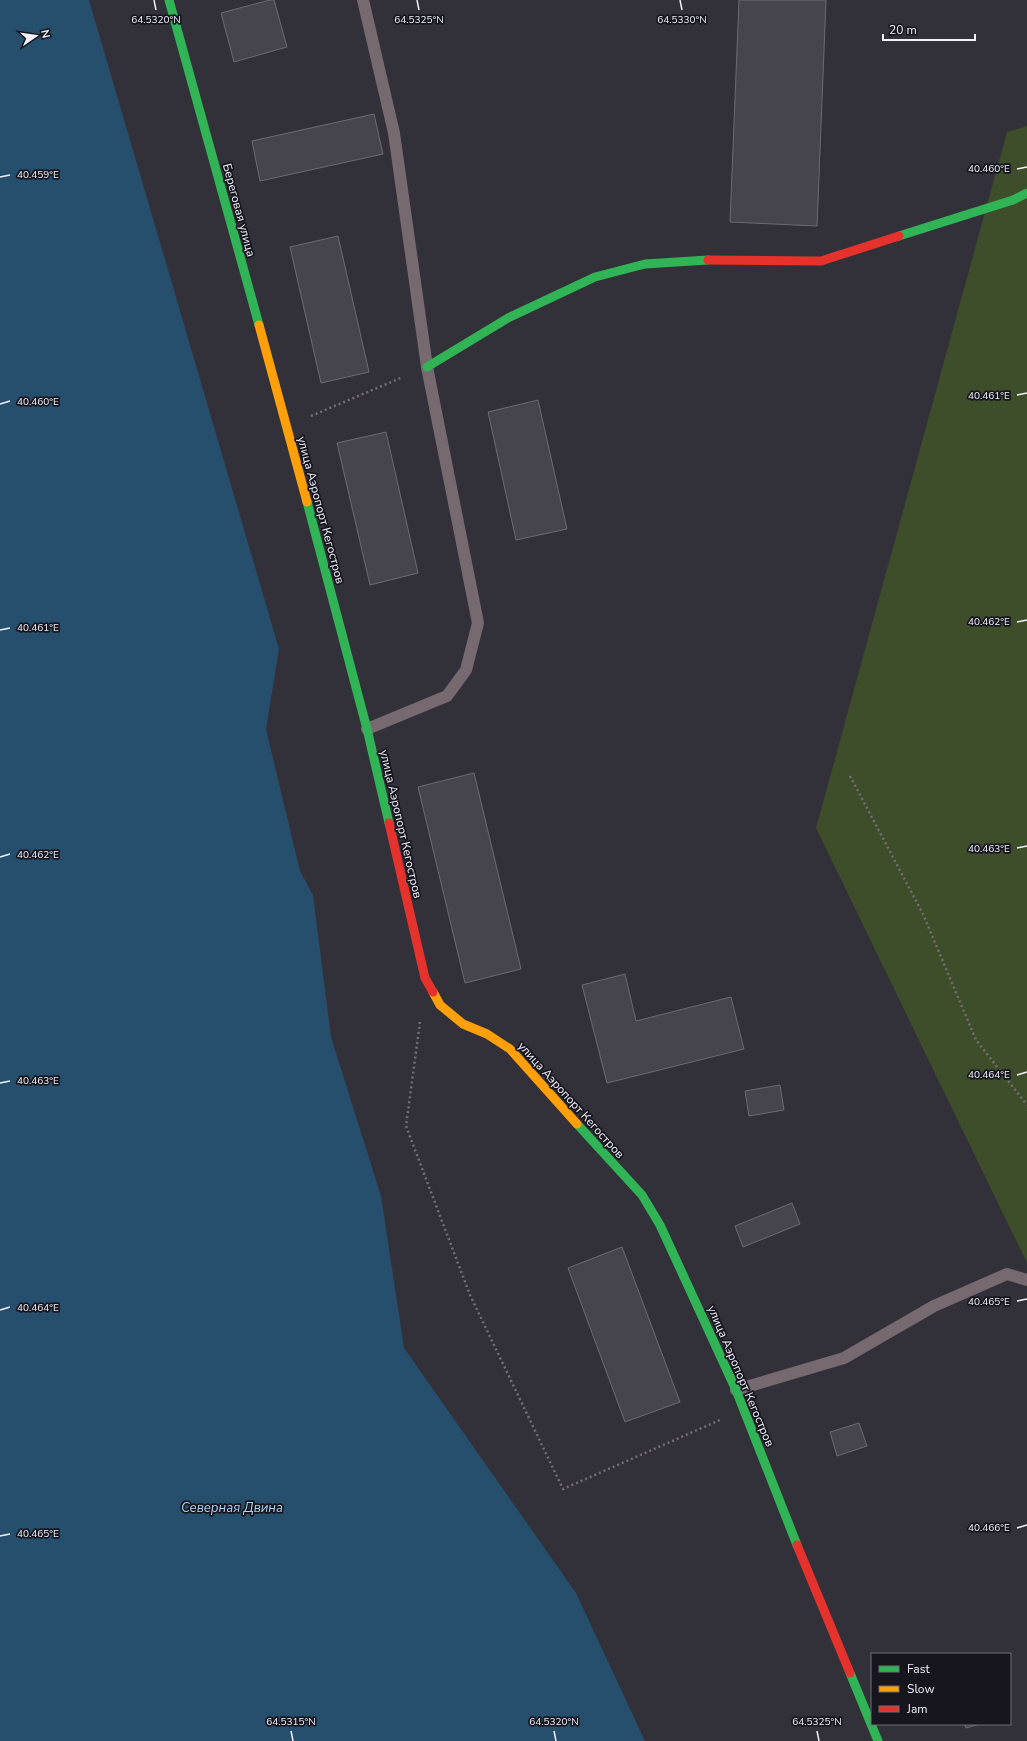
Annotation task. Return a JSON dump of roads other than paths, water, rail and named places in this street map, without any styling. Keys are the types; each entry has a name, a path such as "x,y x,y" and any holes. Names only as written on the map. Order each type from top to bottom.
{"street":[{"name":"Береговая улица","path":"169,0 287,426"},
{"path":"427,367 508,318 595,277 645,264 694,260 821,261 1013,200 1027,192"},
{"name":"улица Аэропорт Кегостров","path":"287,426 367,729 425,978 440,1005 463,1024 487,1034 510,1049 642,1195 660,1225 736,1390 813,1585 871,1724"},
{"name":"улица Аэропорт Кегостров","path":"871,1725 878,1741"}],"lane":[{"path":"363,0 394,133 427,367 478,623 466,670 447,696 367,729"},
{"path":"736,1390 844,1358 934,1306 1007,1274 1027,1280"}],"water":[{"name":"Северная Двина","path":"0,0 89,0 279,649 266,729 300,871 313,895 331,1037 381,1196 404,1348 576,1593 645,1741 0,1741"}]}
